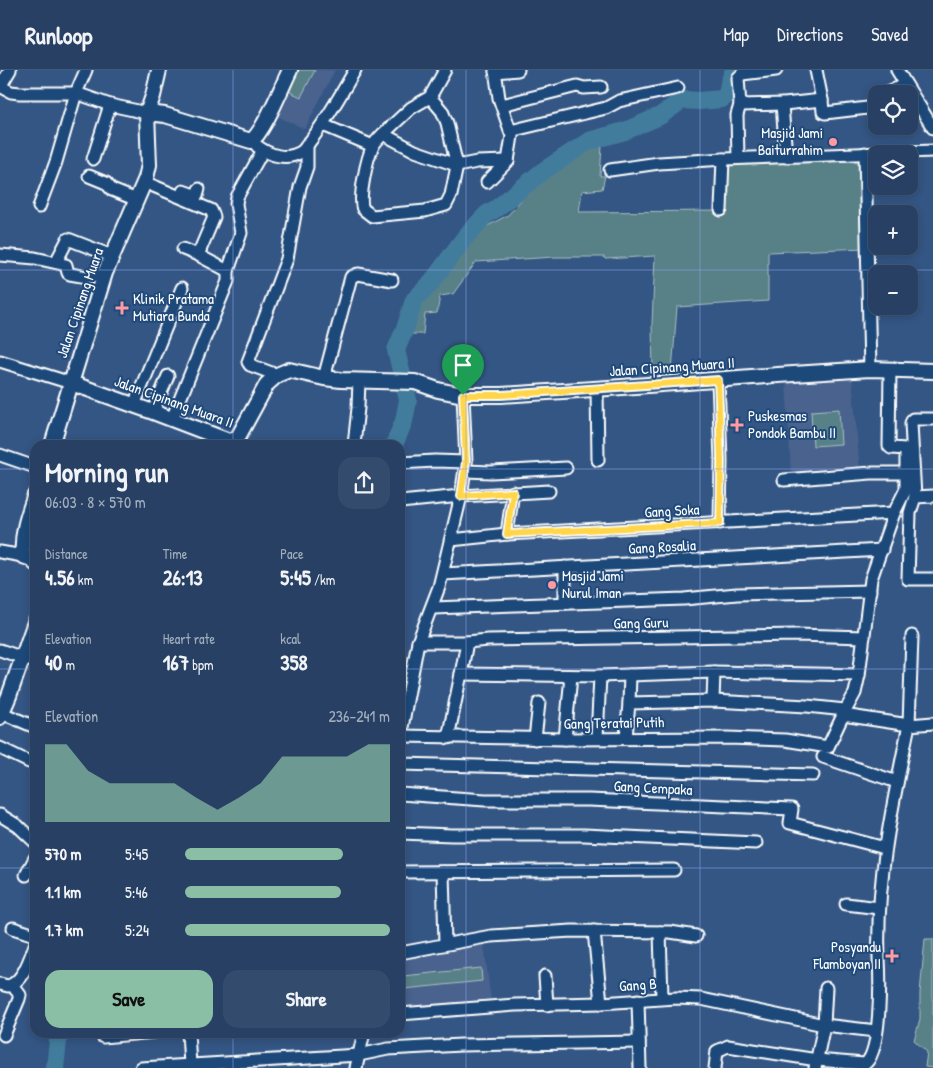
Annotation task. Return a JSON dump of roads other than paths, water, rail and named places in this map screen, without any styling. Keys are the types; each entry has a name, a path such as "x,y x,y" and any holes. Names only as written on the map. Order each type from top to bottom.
{"street":[{"path":"10,70 0,86 11,92 76,93 110,105 147,114 165,115 251,141 271,155 288,156 301,152 323,125 355,70"},
{"path":"39,207 56,162 76,93 86,70"},
{"path":"147,114 154,96 159,70"},
{"path":"251,141 256,138 290,70"},
{"path":"430,97 442,112 447,123 457,165 451,195 446,205 425,211 372,216 363,209 361,200 373,146 383,134 412,108 430,97 445,70"},
{"path":"487,182 508,161 512,136 502,105 495,71 518,70"},
{"path":"738,158 737,115 740,105 738,78 740,75 776,70"},
{"path":"816,70 824,113 868,108"},
{"path":"897,70 906,85"},
{"path":"502,105 577,86 584,88 601,87"},
{"path":"510,130 606,108 619,101 678,88"},
{"path":"740,105 782,104 822,100"},
{"path":"782,104 786,157"},
{"path":"918,104 933,128"},
{"path":"93,159 110,105"},
{"name":"Jalan Cipinang Muara","path":"54,440 104,273 145,180 149,165 147,114"},
{"path":"323,125 373,146"},
{"path":"383,134 415,151 457,165 508,161"},
{"path":"307,144 307,167 300,187 288,259 248,362 250,365 277,375 289,370 324,378 359,380 355,440"},
{"path":"172,419 228,281 228,271 241,233 236,208 237,197 263,150"},
{"path":"610,170 659,163 738,158 933,151"},
{"path":"865,153 870,370"},
{"path":"721,210 722,159"},
{"path":"89,176 106,182 112,190 137,200"},
{"path":"145,180 194,196 197,196 199,190"},
{"path":"145,180 214,213 198,255"},
{"path":"56,262 68,239 112,256"},
{"path":"183,249 228,271"},
{"path":"0,255 56,262 66,265 70,274 87,277 104,273"},
{"path":"324,378 351,277 358,274 392,280"},
{"path":"134,404 182,288"},
{"path":"0,361 71,383"},
{"name":"Jalan Cipinang Muara II","path":"359,380 415,382 453,394 501,395 870,370 933,371"},
{"path":"826,752 855,693 871,579 894,513 906,489 906,449 891,448 890,446 890,370"},
{"name":"Jalan Cipinang Muara II","path":"236,440 267,384 277,375"},
{"path":"153,412 168,376"},
{"path":"718,380 721,460 720,523"},
{"name":"Jalan Cipinang Muara II","path":"71,383 134,404 226,440"},
{"path":"597,389 598,460"},
{"path":"406,671 432,608 452,540 466,467 463,395"},
{"path":"933,418 911,420 915,497 910,513 908,579 933,579"},
{"path":"0,455 30,465"},
{"path":"405,463 435,461 499,472 566,468"},
{"path":"784,480 871,473 906,474"},
{"path":"405,502 513,492 549,491"},
{"path":"507,534 513,492"},
{"path":"915,497 933,496"},
{"path":"0,552 29,559 23,536 30,512"},
{"name":"Gang Soka","path":"452,540 507,534 894,513"},
{"name":"Gang Rosalia","path":"443,574 882,550"},
{"path":"565,603 566,567"},
{"path":"432,608 684,599 737,594 870,591"},
{"name":"Gang Guru","path":"418,642 797,635 864,637"},
{"path":"715,1068 717,1051 728,1046 816,1064 865,1066 872,1054 880,1004 879,908 891,808 909,725 912,636"},
{"path":"448,738 466,642"},
{"path":"0,650 29,660 1,715 30,725"},
{"path":"461,674 600,676 714,672 859,675"},
{"path":"713,701 714,672"},
{"path":"626,738 630,675"},
{"path":"565,739 571,676"},
{"path":"597,738 600,676"},
{"path":"629,703 713,701 807,706 909,725 933,723"},
{"path":"535,739 539,703"},
{"name":"Gang Teratai Putih","path":"405,737 785,740 826,752 897,782"},
{"path":"0,748 29,762"},
{"path":"405,764 812,775"},
{"name":"Gang Cempaka","path":"405,794 485,800 589,800 792,809 790,823 885,848"},
{"path":"0,815 18,826 30,837"},
{"path":"405,834 584,835 756,843"},
{"path":"26,875 30,867"},
{"path":"405,872 674,870"},
{"path":"443,872 445,944"},
{"path":"846,904 879,908"},
{"path":"12,928 30,933"},
{"path":"594,931 600,1003"},
{"path":"405,952 491,936 594,931 660,932 696,936"},
{"path":"660,932 662,998"},
{"path":"0,984 12,985 20,976 30,956"},
{"path":"545,976 547,1004"},
{"path":"4,1035 20,995 12,985"},
{"path":"816,1064 824,1025 826,988"},
{"name":"Gang B","path":"405,1014 515,1005 600,1003 662,998 701,999 824,1025 876,1030"},
{"path":"638,1000 640,1068"},
{"path":"188,1038 190,1065"},
{"path":"356,1068 363,1038"},
{"path":"141,1068 359,1055 388,1049 461,1045 639,1042"}],"waterway":[{"path":"396,440 404,421 408,400 396,350 414,300 431,283 466,236 487,214 543,171 589,141 625,131 660,116 682,100 722,99 727,95 734,70"},
{"path":"55,1068 58,1038"}],"place":[{"name":"Masjid Jami Baiturrahim","path":"833,142"},
{"name":"Klinik Pratama Mutiara Bunda","path":"122,308"},
{"name":"Puskesmas Pondok Bambu II","path":"737,425"},
{"name":"Masjid Jami Nurul Iman","path":"552,585"},
{"name":"Posyandu Flamboyan II","path":"892,956"}]}
